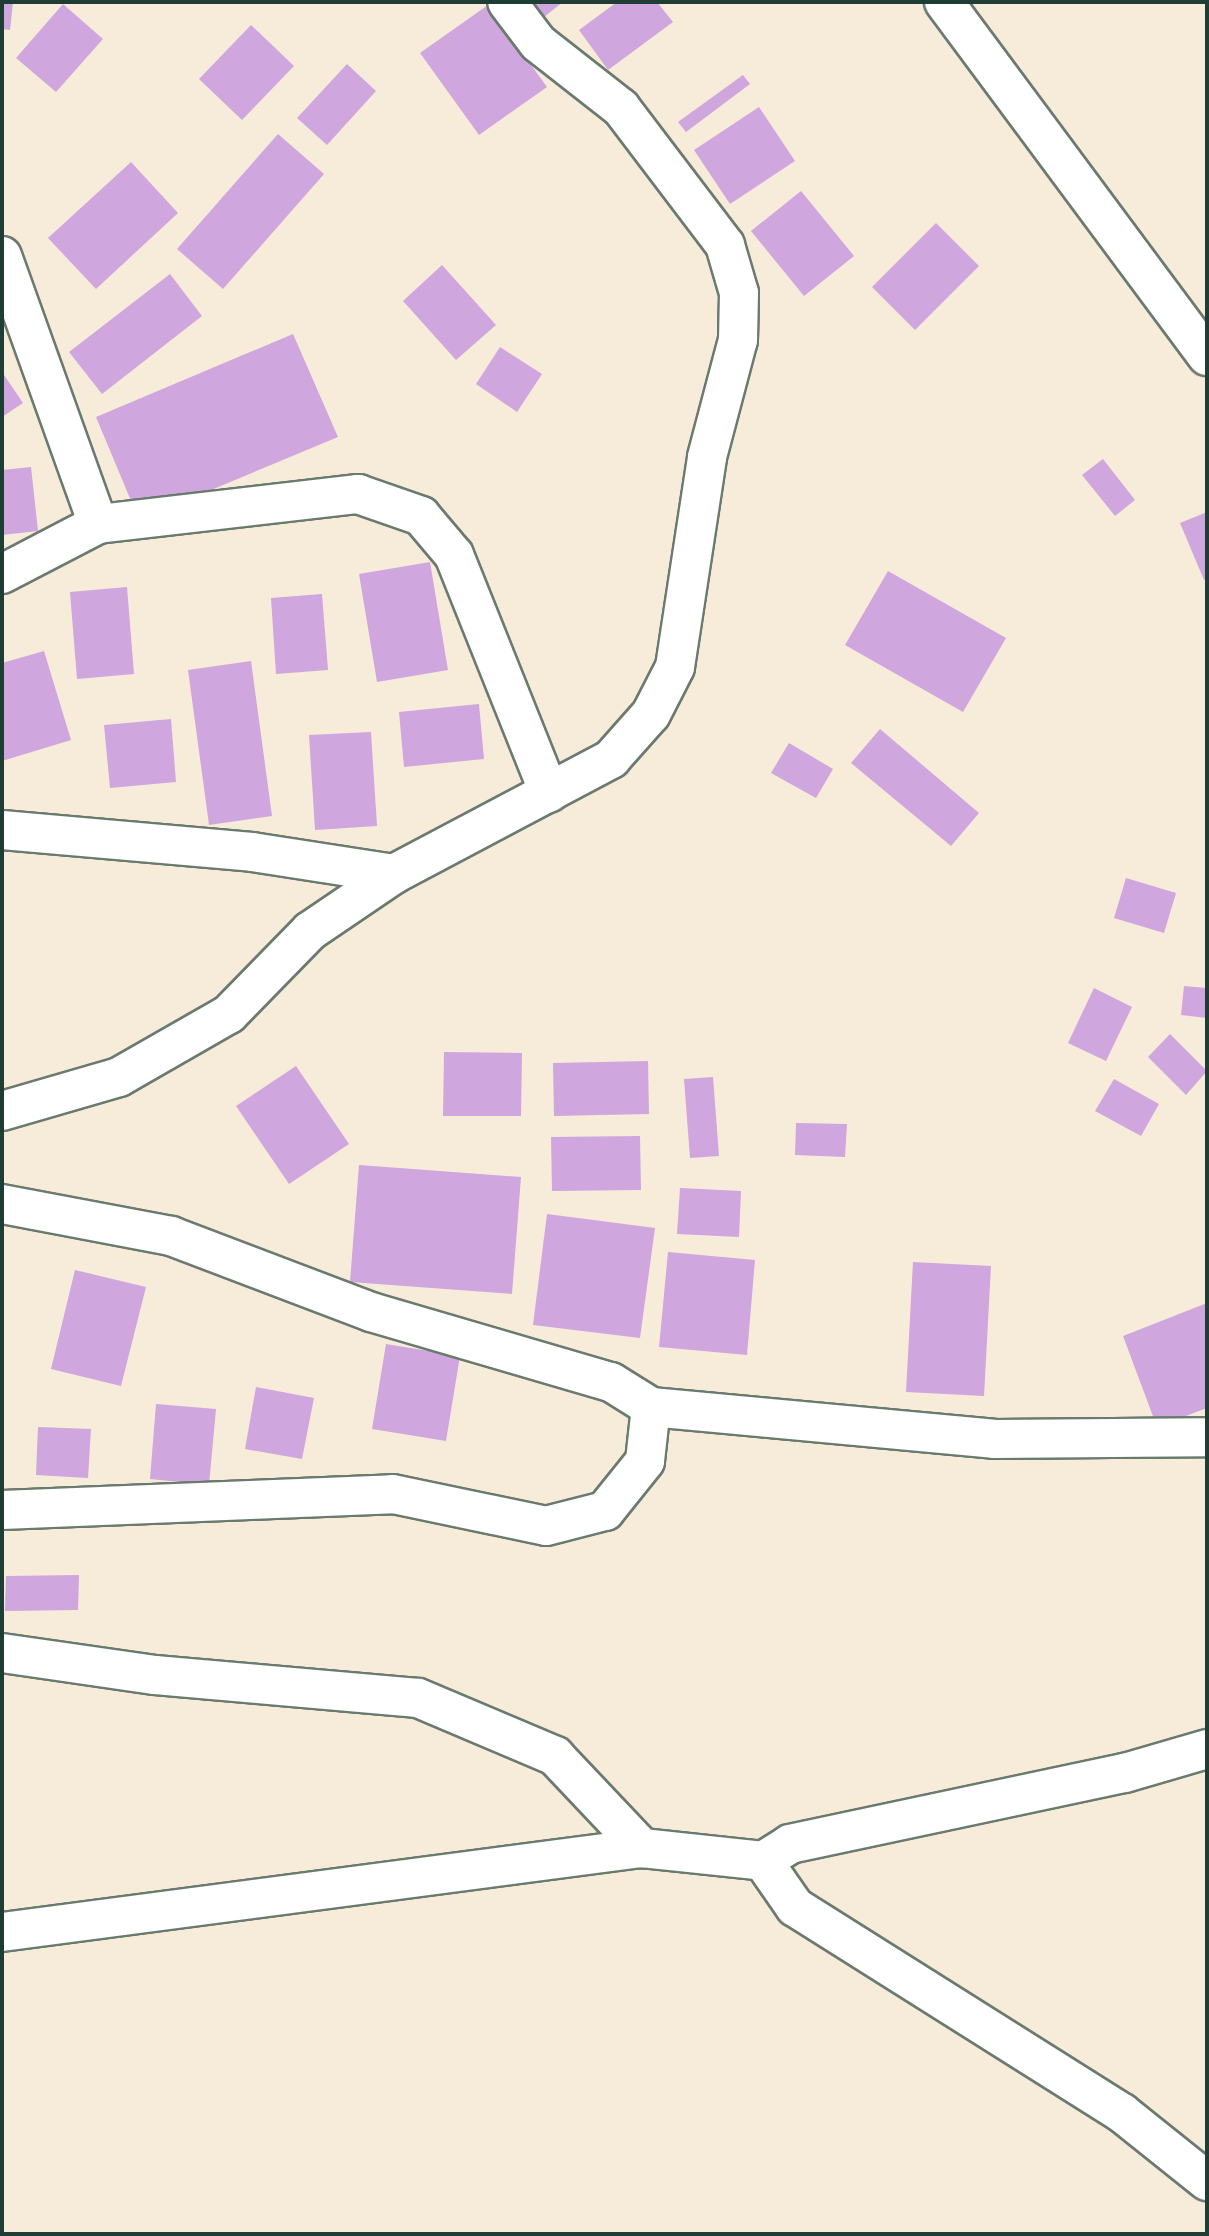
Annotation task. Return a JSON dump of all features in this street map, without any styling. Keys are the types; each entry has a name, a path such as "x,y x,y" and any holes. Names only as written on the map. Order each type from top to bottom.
{"street":[{"path":"2,1111 119,1077 229,1014 310,931 394,874 611,759 651,714 675,667 707,457 738,340 739,293 725,245 621,108 538,43 507,2"},
{"path":"944,2 1207,356"},
{"path":"2,256 98,524"},
{"path":"2,574 98,524 358,494 421,516 454,555 549,793"},
{"path":"2,830 252,852 394,874"},
{"path":"2,1204 171,1236 371,1312 611,1382 651,1407 994,1439 1207,1437"},
{"path":"2,1510 393,1494 546,1526 605,1511 645,1461 651,1407"},
{"path":"2,1653 155,1675 418,1698 555,1756 642,1848"},
{"path":"2,1932 642,1848 763,1861 790,1844 1125,1773 1207,1749"},
{"path":"763,1861 795,1907 1122,2113 1207,2181"}],"building":[{"path":"2,2 13,2 10,30 2,29"},
{"path":"531,2 563,2 544,17"},
{"path":"617,2 657,2 673,22 608,70 579,30"},
{"path":"63,4 103,39 56,92 16,58"},
{"path":"488,5 547,87 479,135 420,53"},
{"path":"251,25 294,66 242,120 199,79"},
{"path":"347,64 376,91 327,145 297,118"},
{"path":"743,75 750,84 686,132 678,122"},
{"path":"759,107 795,161 730,204 694,150"},
{"path":"278,134 324,174 223,289 177,249"},
{"path":"131,162 178,213 96,289 48,238"},
{"path":"801,191 854,256 804,296 751,231"},
{"path":"936,223 979,266 915,330 872,287"},
{"path":"442,265 496,325 456,360 403,301"},
{"path":"170,274 202,316 102,394 69,352"},
{"path":"293,334 338,437 139,520 96,417"},
{"path":"500,347 542,374 517,412 476,384"},
{"path":"2,372 23,403 2,417"},
{"path":"1103,459 1135,500 1115,516 1082,475"},
{"path":"31,467 38,531 2,535 2,470"},
{"path":"1207,512 1207,579 1204,580 1180,523"},
{"path":"430,562 448,670 377,682 359,574"},
{"path":"888,571 1006,638 963,712 845,645"},
{"path":"127,587 134,674 77,679 70,592"},
{"path":"322,594 328,670 276,674 271,598"},
{"path":"44,651 71,740 2,761 2,663"},
{"path":"251,661 272,816 209,825 188,670"},
{"path":"479,704 484,759 404,767 399,712"},
{"path":"171,719 176,782 110,788 104,725"},
{"path":"880,729 979,813 951,846 851,763"},
{"path":"371,732 377,826 315,830 309,735"},
{"path":"789,743 833,769 816,798 771,773"},
{"path":"1126,878 1176,893 1164,933 1114,918"},
{"path":"1184,986 1207,988 1207,1018 1181,1015"},
{"path":"1094,988 1132,1007 1106,1061 1068,1043"},
{"path":"1170,1034 1207,1071 1186,1095 1148,1057"},
{"path":"444,1052 522,1053 521,1116 443,1116"},
{"path":"648,1061 649,1114 554,1116 553,1063"},
{"path":"296,1066 349,1144 289,1184 236,1106"},
{"path":"713,1077 719,1156 690,1158 684,1079"},
{"path":"1114,1079 1159,1104 1141,1136 1095,1111"},
{"path":"796,1123 847,1124 845,1157 795,1155"},
{"path":"640,1136 641,1190 552,1191 551,1137"},
{"path":"359,1165 521,1177 512,1294 350,1282"},
{"path":"680,1188 741,1191 739,1237 677,1234"},
{"path":"547,1214 655,1228 640,1338 533,1325"},
{"path":"668,1252 755,1260 747,1355 659,1347"},
{"path":"913,1262 991,1266 984,1396 906,1392"},
{"path":"75,1270 146,1287 121,1386 51,1369"},
{"path":"1207,1303 1207,1408 1157,1427 1123,1336"},
{"path":"386,1344 460,1356 446,1441 372,1429"},
{"path":"256,1387 314,1398 302,1459 245,1449"},
{"path":"156,1404 216,1409 209,1485 150,1479"},
{"path":"38,1427 91,1429 88,1478 36,1475"},
{"path":"79,1575 78,1610 5,1611 6,1576"}]}
